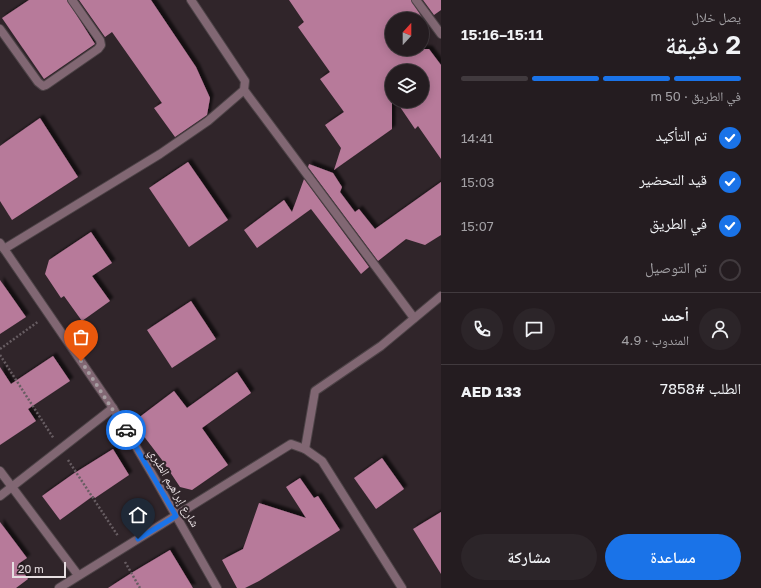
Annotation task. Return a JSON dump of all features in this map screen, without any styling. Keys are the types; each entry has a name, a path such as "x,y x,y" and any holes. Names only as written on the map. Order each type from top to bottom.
{"street":[{"path":"0,29 38,82 43,86 46,85 98,50 101,45 100,40 72,0"},
{"path":"2,246 160,154 208,121 244,90 245,81 191,0"},
{"path":"416,0 441,34"},
{"path":"244,90 414,318"},
{"name":"شارع إبراهيم الطبري","path":"2,246 113,408 217,588"},
{"path":"305,449 314,391 381,346 441,296"},
{"path":"0,496 113,408"},
{"path":"59,588 291,444 305,449 322,461 402,588"},
{"path":"0,471 78,575"}],"path":[{"path":"0,349 49,314"},
{"path":"118,551 140,588"}],"building":[{"path":"29,0 67,0 95,44 44,79 2,18"},
{"path":"79,0 151,0 196,67 210,98 207,115 175,137 154,108 162,103 112,32 105,37"},
{"path":"289,0 411,0 419,12 385,12 385,56 429,56 429,49 441,65 441,159 418,126 415,129 401,108 429,108 429,64 385,64 385,108 392,108 392,129 334,170 341,148 325,125 344,112 320,79 330,72 298,27 304,22"},
{"path":"423,0 441,0 441,10 434,15"},
{"path":"40,118 78,177 12,220 0,201 0,146"},
{"path":"188,162 228,220 189,247 149,188"},
{"path":"309,164 333,173 342,187 340,192 355,212 359,209 375,229 441,182 441,235 425,245 406,239 378,261 308,167"},
{"path":"304,179 369,267 361,274 311,209 257,248 244,230 284,200 292,212"},
{"path":"91,232 112,263 92,276 110,301 82,321 64,296 61,298 45,274 49,260"},
{"path":"0,280 26,317 0,334"},
{"path":"191,301 216,339 172,368 147,330"},
{"path":"53,356 70,381 28,409 36,421 0,445 0,367 11,384"},
{"path":"237,372 251,393 202,428 228,465 192,490 180,487 162,460 133,422 174,391 187,408"},
{"path":"113,449 129,475 95,498 93,496 60,520 42,496 73,474"},
{"path":"382,458 404,489 376,509 354,478"},
{"path":"300,478 314,498 318,496 340,530 259,581 245,588 237,588 222,560 243,549 259,503 306,518 286,487"},
{"path":"441,512 441,574 413,529"},
{"path":"0,522 27,558 18,564 28,579 16,588 0,588"},
{"path":"170,550 193,588 108,588 133,572"}],"way so far":[{"path":"81,361 126,430"}],"route":[{"path":"126,430 176,516 138,539"}]}
